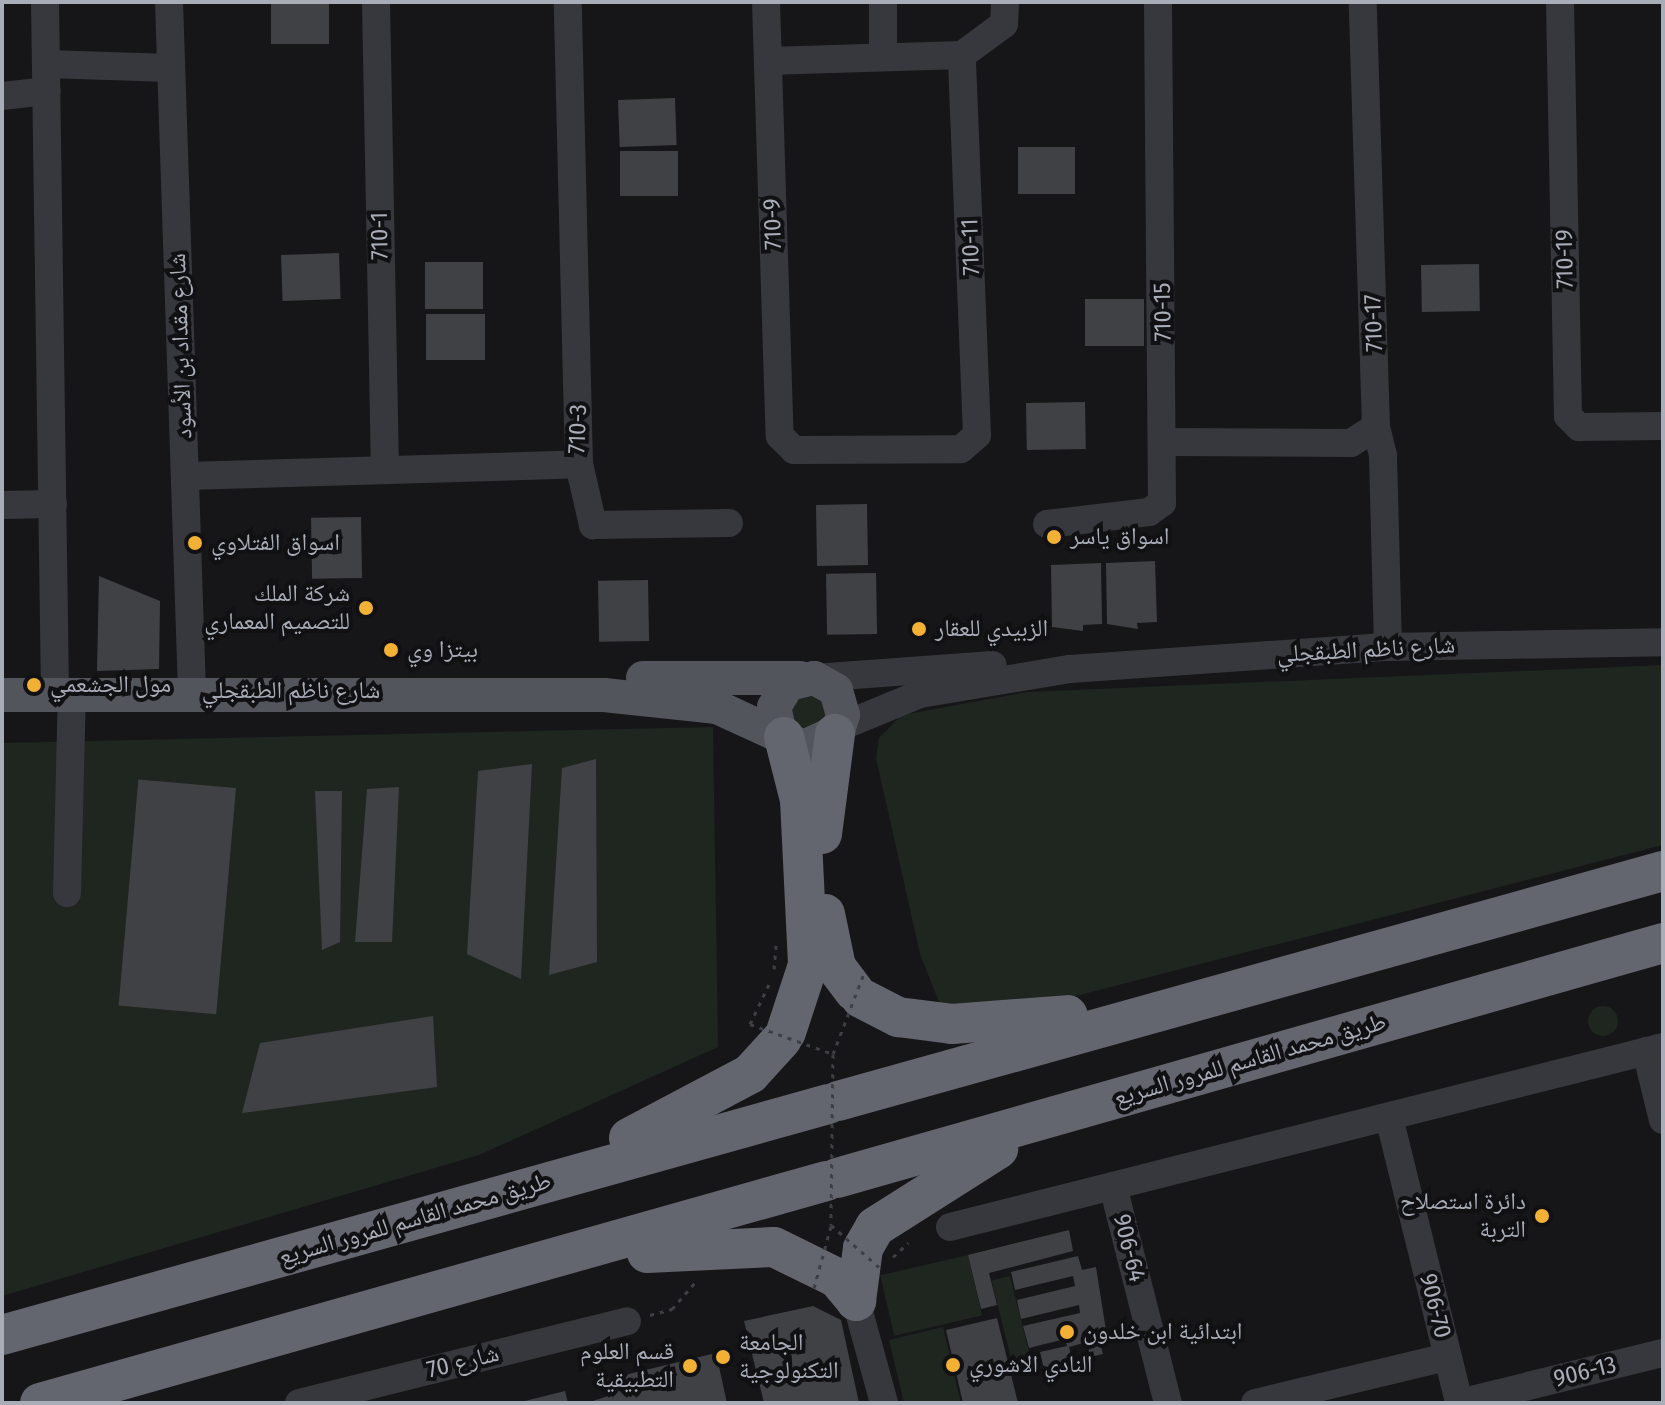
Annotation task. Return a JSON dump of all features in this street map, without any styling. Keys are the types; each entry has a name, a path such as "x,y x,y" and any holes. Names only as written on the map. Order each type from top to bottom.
{"highway":[{"path":"837,731 821,824 826,933 836,967 898,1017 1018,1022 1304,970"},
{"path":"468,1205 675,1118 750,1074 808,965 800,800 782,735"},
{"name":"طريق محمد القاسم للمرور السريع","path":"2,1335 1663,871"},
{"name":"طريق محمد القاسم للمرور السريع","path":"40,1403 1663,943"},
{"path":"856,1301 863,1248 889,1214 981,1157 1121,1097"},
{"path":"485,1279 684,1247 774,1247 837,1278 856,1301"}],"main road":[{"name":"شارع ناظم الطبقجلي","path":"532,691 631,678 807,678"},
{"path":"807,678 842,702 837,731 804,747 782,735 774,707 807,678"},
{"name":"شارع ناظم الطبقجلي","path":"2,695 192,690 532,691 694,702 782,735"}],"street":[{"path":"45,2 53,504 64,694 67,893"},
{"name":"شارع مقداد بن الأسود","path":"169,2 192,690"},
{"name":"710-1","path":"376,2 385,470"},
{"name":"710-3","path":"186,476 579,464 568,2"},
{"name":"710-9","path":"766,2 784,445"},
{"path":"883,2 883,55"},
{"path":"768,61 883,55 962,55 1004,24 1005,2"},
{"name":"710-15","path":"1047,524 1157,509 1165,442 1158,2"},
{"name":"710-17","path":"1363,2 1376,427 1383,456 1388,647"},
{"name":"710-19","path":"1560,2 1568,416 1579,427 1663,426"},
{"name":"710-11","path":"784,445 961,449 977,435 962,55"},
{"path":"2,96 47,78 170,68"},
{"path":"1165,442 1351,443 1376,427"},
{"path":"579,464 593,525 729,523"},
{"path":"2,505 53,504"},
{"name":"شارع ناظم الطبقجلي","path":"1070,669 1388,647 1663,642"},
{"path":"807,678 1000,664 1070,669"},
{"path":"837,731 920,694 1070,669"},
{"path":"950,1227 1655,1049 1663,1120"},
{"name":"906-70","path":"1389,1117 1459,1403"},
{"name":"906-64","path":"1113,1186 1168,1403"},
{"path":"856,1301 884,1403"},
{"name":"شارع 70","path":"299,1403 627,1321"},
{"name":"906-13","path":"1459,1403 1663,1353"},
{"path":"1265,1402 1350,1392 1447,1357"}],"path":[{"path":"777,934 773,1032 833,1054"},
{"path":"814,1288 831,1225 833,1054 859,988"},
{"path":"831,1225 881,1269 912,1239"},
{"path":"627,1321 672,1309 696,1281 707,1279"}],"shaded area":[{"path":"1663,665 1663,845 1049,1003 941,1007 920,954 876,758 879,738 902,715 1027,692"},
{"path":"809,694 822,699 827,712 822,725 809,730 796,725 791,712 796,699"},
{"path":"713,727 718,1047 479,1155 2,1296 2,743"},
{"path":"1603,1006 1614,1010 1618,1021 1614,1032 1603,1036 1592,1032 1588,1021 1592,1010"},
{"path":"968,1255 982,1315 894,1336 880,1275"},
{"path":"1010,1276 1034,1371 1015,1376 992,1281"},
{"path":"943,1327 961,1403 904,1403 889,1340"}],"building":[{"path":"271,2 329,2 329,44 271,44"},
{"path":"675,98 677,145 620,147 618,100"},
{"path":"1018,147 1075,147 1075,194 1018,194"},
{"path":"620,151 678,151 678,196 620,196"},
{"path":"339,253 341,299 283,301 281,255"},
{"path":"425,262 483,262 483,309 425,309"},
{"path":"1479,264 1480,311 1422,312 1421,265"},
{"path":"1085,299 1144,299 1144,346 1085,346"},
{"path":"426,314 485,314 485,360 426,360"},
{"path":"1085,402 1086,449 1027,450 1026,403"},
{"path":"867,504 868,565 817,566 816,505"},
{"path":"361,517 362,578 312,579 311,518"},
{"path":"1155,561 1157,622 1137,623 1138,629 1107,624 1106,563"},
{"path":"1101,563 1102,624 1083,625 1083,631 1052,627 1051,565"},
{"path":"876,573 877,634 827,635 826,574"},
{"path":"99,576 160,601 159,669 97,671"},
{"path":"648,580 649,641 599,642 598,581"},
{"path":"596,759 597,962 549,975 562,768"},
{"path":"532,764 521,979 467,954 478,771"},
{"path":"138,779 236,788 216,1014 119,1006"},
{"path":"399,787 392,942 355,942 367,789"},
{"path":"315,791 342,791 340,942 322,950"},
{"path":"433,1016 437,1087 242,1113 260,1043"},
{"path":"1069,1230 1073,1251 989,1273 997,1305 981,1309 968,1255"},
{"path":"1078,1256 1082,1270 1096,1267 1107,1337 1099,1339 1103,1354 1090,1357 1087,1342 1069,1347 1074,1366 1045,1373 1040,1352 1067,1346 1065,1339 1029,1348 1023,1326 1080,1313 1079,1305 1021,1319 1017,1300 1075,1286 1073,1276 1015,1290 1011,1272"},
{"path":"813,1306 841,1320 859,1403 764,1403 744,1321"},
{"path":"997,1318 1018,1403 963,1403 946,1330"},
{"name":"قسم العلوم التطبيقية","path":"716,1353 727,1403 587,1403 608,1396 604,1380"},
{"path":"565,1391 568,1403 521,1403 521,1402"}],"place":[{"name":"اسواق ياسر","path":"1054,537"},
{"name":"اسواق الفتلاوي","path":"195,543"},
{"name":"شركة الملك للتصميم المعماري","path":"366,608"},
{"name":"الزبيدي للعقار","path":"919,629"},
{"name":"بيتزا وي","path":"391,650"},
{"name":"مول الجشعمي","path":"34,685"},
{"name":"دائرة استصلاح التربة","path":"1542,1216"},
{"name":"ابتدائية ابن خلدون","path":"1067,1332"},
{"name":"الجامعة التكنولوجية","path":"723,1357"},
{"name":"النادي الاشوري","path":"953,1365"},
{"name":"قسم العلوم التطبيقية","path":"690,1366"}]}
